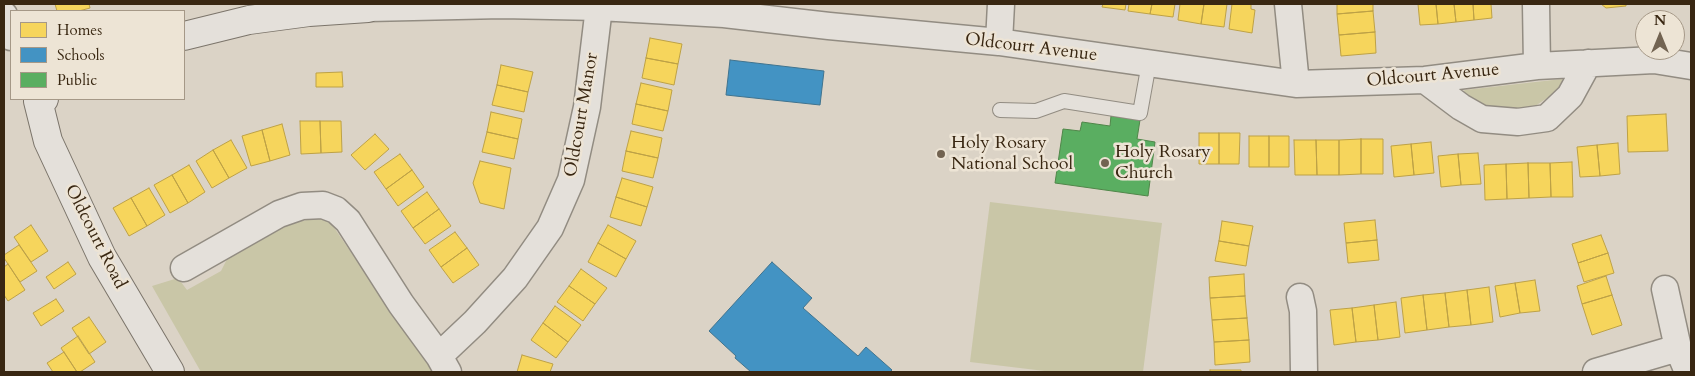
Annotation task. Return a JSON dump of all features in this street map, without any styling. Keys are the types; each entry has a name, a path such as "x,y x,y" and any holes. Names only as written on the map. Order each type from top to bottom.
{"street":[{"path":"999,42 1001,4"},
{"path":"1288,4 1296,84"},
{"path":"1536,4 1537,66"},
{"path":"185,36 249,20 368,6"},
{"name":"Oldcourt Avenue","path":"368,6 725,9 829,26 999,42 1296,84 1425,80 1537,66 1588,63 1654,60 1691,66"},
{"name":"Oldcourt Manor","path":"184,268 279,214 302,206 323,205 336,210 348,221 401,304 443,364 474,322 515,278 550,228 571,180 586,106 599,7"},
{"path":"4,15 10,34"},
{"path":"1425,80 1460,107 1482,119 1518,122 1547,118 1570,96 1588,63"},
{"name":"Oldcourt Road","path":"39,100 48,141 102,257 170,372"},
{"path":"1665,289 1678,348 1688,372"},
{"path":"1300,297 1303,311 1304,372"},
{"path":"1596,372 1678,348"}],"lane":[{"path":"1000,110 1036,111 1064,102 1140,113 1149,64"}],"shaded area":[{"path":"1562,79 1564,87 1535,106 1511,114 1493,111 1460,93 1465,90"},
{"path":"990,202 1162,223 1143,372 1053,372 970,362"},
{"path":"316,218 325,220 333,226 433,372 201,372 152,286 178,278 187,290 221,271 227,259 284,225"}],"building: Homes":[{"path":"55,4 89,4 90,8 83,10 57,10"},
{"path":"1103,4 1126,4 1125,10 1102,7"},
{"path":"1129,4 1152,4 1150,14 1128,11"},
{"path":"1152,4 1175,4 1173,17 1150,14"},
{"path":"1180,4 1204,4 1201,24 1178,20"},
{"path":"1204,4 1227,4 1224,27 1201,24"},
{"path":"1232,4 1251,4 1251,9 1255,10 1252,33 1229,29"},
{"path":"1337,4 1373,4 1373,11 1337,14"},
{"path":"1418,4 1436,4 1438,24 1420,25"},
{"path":"1436,4 1454,4 1456,22 1438,24"},
{"path":"1454,4 1473,4 1474,20 1456,22"},
{"path":"1473,4 1491,4 1492,18 1474,20"},
{"path":"1601,4 1626,4 1626,6 1606,8"},
{"path":"1373,11 1375,32 1339,35 1337,14"},
{"path":"1375,32 1376,53 1341,56 1339,35"},
{"path":"650,38 682,44 678,64 646,58"},
{"path":"646,58 678,64 674,85 642,78"},
{"path":"501,65 533,72 528,92 497,85"},
{"path":"342,72 343,87 316,87 316,73"},
{"path":"641,83 672,90 668,111 636,104"},
{"path":"497,85 528,92 524,112 492,105"},
{"path":"636,104 668,111 663,131 632,124"},
{"path":"491,112 522,119 518,139 487,132"},
{"path":"1666,114 1668,151 1628,152 1627,116"},
{"path":"300,121 320,121 321,153 301,154"},
{"path":"320,121 341,121 342,152 321,153"},
{"path":"282,124 290,155 270,161 262,130"},
{"path":"262,130 270,161 251,166 242,136"},
{"path":"631,131 662,138 658,158 626,151"},
{"path":"487,132 518,139 514,159 482,152"},
{"path":"1199,133 1219,133 1219,164 1199,164"},
{"path":"1219,133 1240,133 1239,164 1219,164"},
{"path":"375,134 389,149 365,170 351,155"},
{"path":"1249,136 1269,136 1269,167 1249,167"},
{"path":"1269,136 1289,136 1289,167 1269,167"},
{"path":"1361,139 1361,174 1339,175 1339,140"},
{"path":"1361,139 1383,139 1383,174 1361,174"},
{"path":"231,140 247,168 229,178 213,150"},
{"path":"1294,140 1316,140 1317,175 1295,175"},
{"path":"1316,140 1339,140 1339,175 1317,175"},
{"path":"1431,142 1434,173 1414,175 1411,144"},
{"path":"1618,143 1620,174 1600,176 1597,145"},
{"path":"1411,144 1414,175 1394,177 1391,146"},
{"path":"1597,145 1600,176 1580,177 1577,147"},
{"path":"213,150 229,178 212,188 196,161"},
{"path":"626,151 658,158 653,178 622,171"},
{"path":"1478,153 1481,184 1461,185 1458,154"},
{"path":"400,154 412,170 386,189 374,172"},
{"path":"1458,154 1461,185 1441,187 1438,156"},
{"path":"480,161 511,168 504,209 480,203 473,183"},
{"path":"1572,162 1573,197 1551,197 1550,163"},
{"path":"1528,163 1529,198 1507,199 1506,164"},
{"path":"1528,163 1550,163 1551,197 1529,198"},
{"path":"1506,164 1507,199 1485,200 1484,165"},
{"path":"189,165 205,192 188,203 172,175"},
{"path":"412,170 424,187 398,206 386,189"},
{"path":"172,175 188,203 170,213 154,185"},
{"path":"622,178 653,187 647,207 616,197"},
{"path":"149,188 165,215 147,226 131,198"},
{"path":"427,192 439,209 413,228 401,211"},
{"path":"616,197 647,207 641,226 610,217"},
{"path":"131,198 147,226 129,236 113,208"},
{"path":"439,209 451,226 425,244 413,228"},
{"path":"1375,220 1377,240 1346,243 1344,223"},
{"path":"1222,221 1253,226 1249,246 1219,241"},
{"path":"31,225 48,251 31,262 14,237"},
{"path":"608,225 636,241 626,259 598,243"},
{"path":"455,232 467,248 441,267 429,250"},
{"path":"1601,235 1608,253 1578,263 1572,244"},
{"path":"1377,240 1379,260 1348,263 1346,243"},
{"path":"1219,241 1249,246 1246,266 1215,261"},
{"path":"598,243 626,259 616,277 588,262"},
{"path":"19,245 37,271 20,282 4,258 4,255"},
{"path":"467,248 479,265 453,283 441,267"},
{"path":"1608,253 1614,273 1584,282 1578,263"},
{"path":"68,262 76,274 54,289 46,277"},
{"path":"8,264 25,290 8,301 4,295 4,267"},
{"path":"581,269 607,288 595,304 569,286"},
{"path":"1244,274 1245,296 1210,298 1209,277"},
{"path":"1606,276 1612,295 1582,304 1577,286"},
{"path":"1535,280 1540,311 1520,313 1515,283"},
{"path":"1515,283 1520,313 1500,317 1495,286"},
{"path":"569,286 595,304 583,321 557,302"},
{"path":"1489,287 1493,322 1471,325 1467,290"},
{"path":"1467,290 1471,325 1449,327 1445,293"},
{"path":"1445,293 1449,327 1427,330 1423,295"},
{"path":"1423,295 1427,330 1405,333 1401,298"},
{"path":"1612,295 1622,325 1592,335 1582,304"},
{"path":"1245,296 1247,318 1212,320 1210,298"},
{"path":"56,299 64,311 41,326 33,313"},
{"path":"1396,302 1400,337 1378,340 1374,305"},
{"path":"1374,305 1378,340 1356,342 1352,308"},
{"path":"555,306 581,325 568,342 543,323"},
{"path":"1352,308 1356,342 1334,345 1330,310"},
{"path":"89,317 106,342 89,354 72,328"},
{"path":"1247,318 1249,340 1214,342 1212,320"},
{"path":"543,323 568,342 556,358 531,340"},
{"path":"78,336 95,362 80,372 77,372 61,348"},
{"path":"1249,340 1250,362 1215,365 1214,342"},
{"path":"64,352 77,372 53,372 47,363"},
{"path":"522,355 553,364 550,372 517,372"},
{"path":"1210,370 1241,370 1241,372 1210,372"}],"building: Schools":[{"path":"730,60 824,71 820,105 726,95"},
{"path":"772,262 812,298 803,308 858,356 866,347 892,370 890,372 751,372 735,358 736,356 709,331"}],"building: Public":[{"name":"Holy Rosary Church","path":"1111,116 1140,120 1137,139 1155,142 1148,196 1055,183 1063,129 1080,131 1082,122 1110,126"}],"place":[{"name":"Holy Rosary National School","path":"941,154"},
{"name":"Holy Rosary Church","path":"1105,163"}]}
